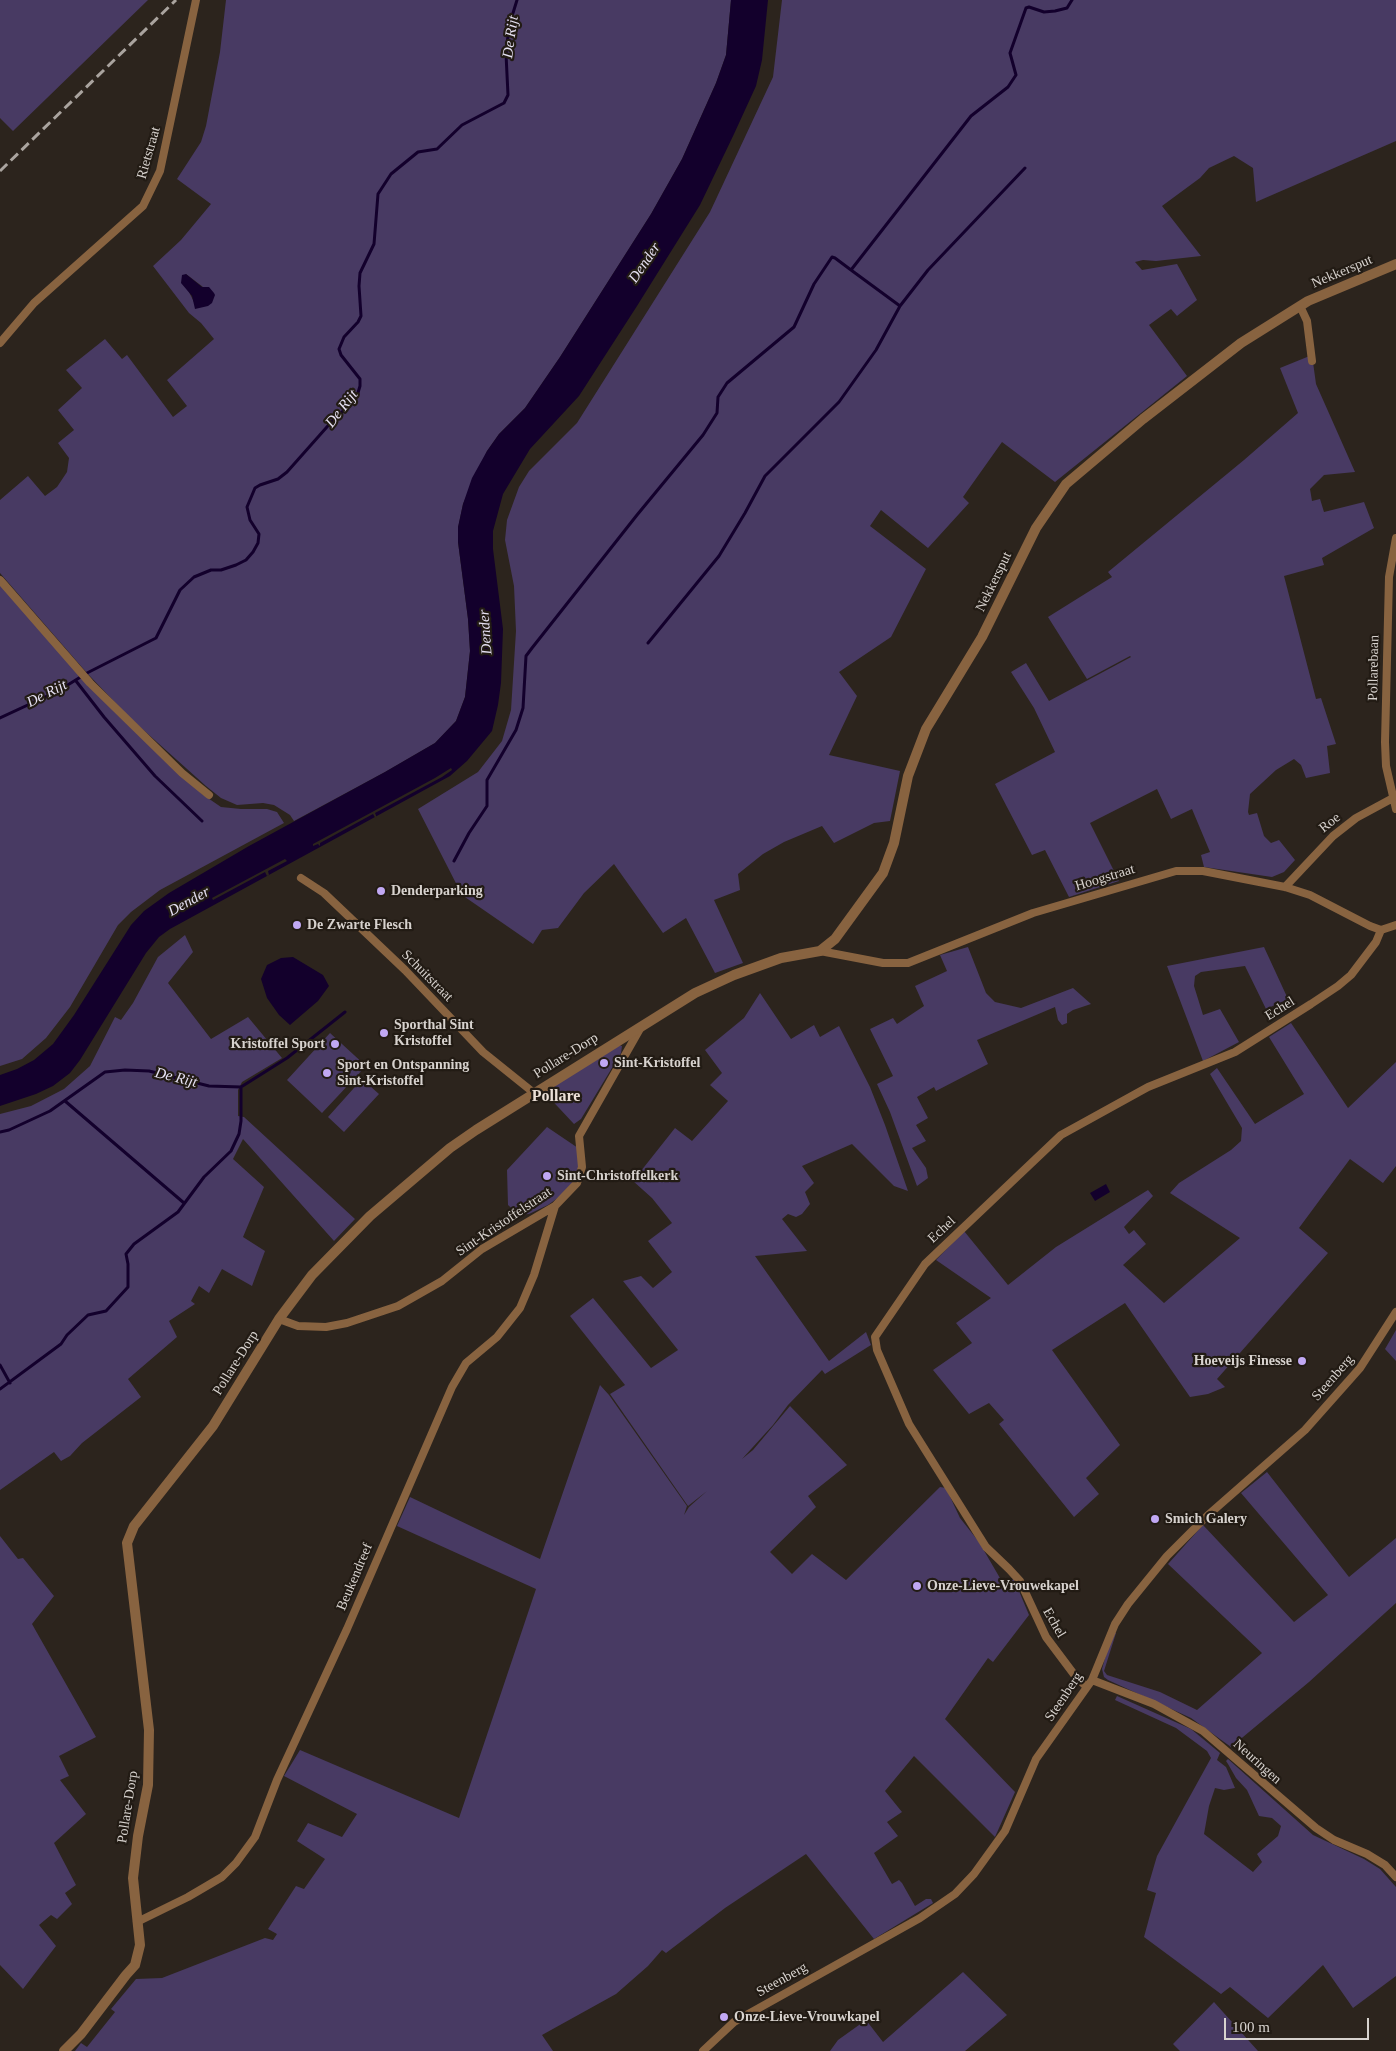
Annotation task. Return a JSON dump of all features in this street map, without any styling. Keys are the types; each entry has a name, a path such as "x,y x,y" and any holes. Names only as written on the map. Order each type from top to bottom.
{"street":[{"name":"Rietstraat","path":"0,343 34,303 143,206 160,171 196,0"},
{"name":"Nekkersput","path":"820,951 835,939 883,873 894,842 908,776 923,736 982,637 1036,528 1066,484 1143,419 1241,343 1300,306 1396,264"},
{"path":"1300,306 1307,321 1312,360"},
{"name":"Pollarebaan","path":"1393,798 1386,766 1385,742 1389,577 1396,538"},
{"path":"0,580 90,684 144,737 210,795"},
{"path":"1393,798 1396,809"},
{"name":"Roe","path":"1284,887 1332,836 1356,818 1393,798"},
{"name":"Hoogstraat","path":"820,951 883,963 908,962 1033,913 1176,871 1202,871 1284,887 1310,895 1359,921 1382,930"},
{"name":"Schuitstraat","path":"301,878 324,892 405,970 483,1052 534,1093"},
{"path":"1382,930 1396,925"},
{"name":"Echel","path":"1087,1688 1076,1677 1046,1637 1020,1581 986,1547 909,1424 877,1350 875,1337 925,1264 1061,1135 1148,1087 1236,1052 1338,986 1351,975 1376,942 1382,930"},
{"name":"Pollare-Dorp","path":"64,2051 81,2034 135,1965 140,1945 134,1892 134,1862 148,1785 149,1730 127,1543 134,1526 212,1426 279,1319 312,1275 396,1192 450,1148 696,992 734,975 781,958 820,951"},
{"name":"Sint-Kristoffelstraat","path":"279,1319 298,1326 326,1327 347,1323 398,1306 442,1281 482,1248 555,1206 577,1183 582,1167 579,1136 642,1025"},
{"name":"Beukendreef","path":"137,1922 188,1897 222,1876 236,1863 255,1836 277,1780 347,1629 452,1387 466,1363 497,1337 520,1308 534,1274 555,1206"},
{"name":"Steenberg","path":"703,2051 734,2022 920,1918 955,1894 974,1874 1005,1831 1036,1759 1092,1680 1115,1624 1147,1579 1207,1516 1308,1426 1360,1368 1396,1312"},
{"name":"Neuringen","path":"1092,1680 1154,1704 1203,1731 1316,1828 1334,1840 1367,1854 1386,1865 1396,1877"}],"shaded area":[{"path":"0,0 148,0 13,131 0,118"},
{"path":"226,0 731,0 726,55 716,83 682,159 651,214 560,357 525,408 499,434 487,451 463,504 458,528 458,542 468,619 470,651 465,697 456,721 435,743 294,821 290,815 274,805 263,803 237,805 221,798 206,786 129,717 87,673 0,573 0,500 28,476 45,496 57,487 67,472 69,458 58,443 74,430 58,410 82,388 66,370 105,339 122,359 127,355 173,417 187,406 167,380 214,339 201,323 189,313 153,266 181,240 211,204 177,179 201,142 206,126 220,52","holes":["186,274 203,287 194,302 189,292"]},
{"path":"782,0 1396,0 1396,141 1256,202 1253,168 1234,156 1209,168 1200,178 1162,206 1201,256 1135,262 1142,270 1177,264 1197,300 1177,316 1171,309 1149,325 1187,376 1055,482 1002,442 963,497 969,503 928,548 881,510 870,526 926,569 891,637 839,672 857,696 829,755 900,771 890,821 874,823 834,843 822,826 784,842 763,854 738,874 740,890 714,900 743,963 715,973 686,918 663,933 614,864 584,893 558,928 542,930 533,944 462,895 418,809 478,772 502,741 511,710 516,631 514,586 505,540 507,520 519,487 529,471 577,423 710,212 773,77"},
{"path":"1312,355 1316,384 1355,472 1324,475 1310,489 1312,501 1320,499 1324,512 1364,502 1374,528 1322,558 1324,565 1284,576 1316,699 1321,698 1336,744 1327,746 1330,773 1306,778 1301,765 1294,759 1276,770 1250,794 1249,815 1257,813 1264,836 1271,843 1279,840 1295,860 1284,872 1272,877 1204,867 1201,855 1210,852 1192,809 1171,819 1157,789 1090,823 1119,881 1069,897 1045,850 1032,855 995,784 1055,752 1034,708 1011,672 1026,663 1049,701 1131,657 1087,679 1048,617 1112,577 1108,572 1298,413 1280,368"},
{"path":"0,584 202,794 221,807 267,809 277,812 284,823 160,890 131,912 118,925 70,1007 46,1038 22,1059 0,1066"},
{"path":"185,935 193,952 168,983 211,1039 248,1017 282,1058 242,1082 238,1090 238,1116 244,1117 355,1219 334,1241 243,1139 233,1159 264,1187 243,1237 265,1251 252,1286 222,1269 209,1293 199,1286 191,1301 195,1304 169,1321 177,1337 128,1379 141,1397 82,1443 70,1456 61,1461 54,1452 0,1490 0,1114 31,1106 64,1089 90,1066 115,1017 121,1020 133,1003 158,957"},
{"path":"968,947 986,993 995,1002 1021,1008 1073,988 1091,1004 1067,1014 1067,1023 1062,1025 1058,1020 1055,1007 977,1040 988,1064 936,1091 934,1087 917,1097 928,1118 916,1125 926,1141 912,1148 926,1168 928,1178 917,1186 890,1112 877,1084 893,1076 870,1029 893,1018 897,1024 924,1006 915,986 947,971 940,955"},
{"path":"1264,947 1288,999 1266,1009 1245,966 1201,972 1195,976 1194,986 1203,1015 1220,1009 1239,1042 1203,1061 1167,966"},
{"path":"760,993 791,1039 814,1025 820,1037 839,1026 870,1087 908,1191 894,1186 852,1144 802,1166 814,1183 805,1192 810,1204 802,1214 796,1217 788,1214 782,1219 807,1251 755,1256 829,1361 866,1332 871,1345 825,1374 822,1370 788,1405 773,1425 742,1459 753,1450 790,1406 847,1465 808,1496 816,1507 770,1552 792,1574 812,1554 846,1580 940,1487 946,1488 960,1518 979,1542 1004,1585 1014,1579 1029,1615 993,1662 988,1658 945,1719 1015,1792 995,1837 914,1756 885,1791 902,1812 887,1822 898,1836 874,1853 892,1884 899,1880 915,1906 926,1899 931,1899 933,1903 874,1939 806,1854 725,1908 666,1953 662,1950 648,1966 616,1994 542,2035 553,2051 75,2051 81,2043 87,2047 115,2012 111,2009 136,1979 162,1978 265,1938 273,1940 277,1934 268,1929 296,1886 304,1889 325,1859 297,1841 308,1823 342,1837 357,1814 284,1776 300,1750 459,1818 536,1589 397,1526 410,1497 540,1559 600,1385 687,1506 684,1515 689,1507 707,1491 688,1506 610,1394 625,1385 570,1316 593,1298 651,1368 678,1350 623,1281 641,1276 653,1288 672,1272 648,1241 672,1223 652,1198 633,1181 675,1128 692,1141 728,1101 710,1085 722,1073 705,1050 744,1018"},
{"path":"1291,1023 1348,1108 1396,1062 1396,1166 1383,1183 1350,1159 1299,1228 1328,1253 1217,1379 1225,1387 1208,1394 1190,1397 1125,1303 1052,1350 1120,1445 1086,1478 1099,1494 1074,1517 999,1424 1004,1420 989,1403 969,1414 933,1370 972,1343 956,1323 991,1298 936,1260 964,1231 1008,1285 1056,1247 1148,1190 1153,1196 1124,1227 1129,1234 1134,1230 1146,1244 1123,1265 1164,1303 1240,1238 1170,1193 1179,1183 1231,1150 1241,1141 1242,1128 1210,1074 1217,1068 1255,1124 1304,1094 1269,1037"},
{"name":"Sport en Ontspanning Sint-Kristoffel","path":"330,1033 366,1066 322,1113 287,1080"},
{"path":"618,1045 622,1046 621,1053 581,1119 574,1124 544,1092"},
{"path":"362,1079 379,1094 344,1132 328,1117"},
{"path":"547,1127 578,1148 579,1167 576,1179 559,1197 548,1205 529,1214 519,1215 508,1205 507,1170"},
{"path":"1396,1330 1396,1361 1385,1349"},
{"path":"1267,1472 1349,1577 1396,1538 1396,1603 1309,1682 1231,1747 1191,1718 1108,1680 1104,1677 1102,1669 1107,1651 1116,1633 1104,1671 1107,1675 1160,1692 1197,1710 1262,1653 1168,1564 1203,1525 1294,1622 1328,1595 1241,1493"},
{"path":"0,1536 18,1559 23,1558 54,1596 32,1624 96,1737 59,1756 69,1776 60,1780 86,1814 54,1843 76,1885 65,1893 72,1904 57,1919 51,1915 39,1925 56,1946 23,1989 0,1965"},
{"path":"1117,1696 1191,1729 1220,1753 1217,1760 1226,1767 1235,1788 1224,1790 1215,1788 1209,1806 1204,1834 1253,1872 1262,1862 1257,1854 1278,1836 1281,1826 1272,1818 1259,1816 1247,1790 1236,1778 1226,1761 1228,1759 1313,1835 1364,1859 1380,1869 1396,1887 1396,1976 1353,2008 1323,1965 1268,2018 1230,1987 1221,1994 1144,1937 1156,1893 1147,1890 1157,1856 1211,1758 1207,1751 1176,1728 1115,1700"},
{"path":"963,1972 1007,2015 965,2051 830,2051 838,2040 866,2020 883,2042"},
{"path":"1214,2002 1258,2051 1180,2051 1173,2044"}],"water":[{"name":"Dender","path":"731,0 768,0 762,60 756,86 734,134 700,205 637,306 579,396 530,449 503,494 493,531 493,549 503,629 501,683 492,731 467,761 450,776 170,929 159,937 146,953 70,1073 53,1086 0,1106 0,1075 34,1060 53,1044 74,1015 131,925 144,911 169,893 249,846 435,743 456,721 465,697 470,651 458,527 463,504 472,478 499,434 525,408 560,357 651,214 682,159 716,83 726,55"},
{"path":"186,274 202,287 209,287 215,295 212,303 195,309 192,296 181,283 182,275"},
{"path":"293,957 323,975 329,986 318,1001 290,1025 279,1015 267,998 261,979 267,965 281,958"},
{"path":"1106,1184 1110,1192 1095,1201 1090,1193"}],"pier":[{"path":"451,768 452,770 442,777 375,813 376,819 373,814 320,843 320,846 318,844 313,846 313,844"},
{"path":"285,859 287,861 268,871 269,875 267,876 265,872 213,900 212,898"}],"waterway":[{"name":"De Rijt","path":"0,718 58,691 87,673 156,638 180,590 194,577 211,570 221,570 236,565 246,560 253,552 258,543 259,534 250,520 247,507 255,488 278,479 287,472 357,396 360,379 341,355 339,349 344,337 361,316 360,273 374,244 378,194 391,174 418,152 437,149 462,125 504,103 508,95 506,54 509,26 517,0"},
{"path":"454,861 469,833 487,806 487,780 516,730 523,708 526,656 637,515 703,435 717,413 718,397 727,383 794,327 814,284 832,257 851,270 971,116 1008,87 1016,75 1010,53 1026,8 1029,7 1044,12 1055,11 1067,8 1072,0"},
{"path":"900,306 928,270 1025,168"},
{"path":"648,643 719,556 765,476 839,402 876,350 900,306 851,270"},
{"path":"76,681 155,776 202,821"},
{"name":"De Rijt","path":"0,1132 9,1130 50,1111 105,1072 125,1070 149,1071 209,1086 241,1087 287,1058 345,1012"},
{"path":"0,1389 61,1344 67,1335 88,1315 106,1311 128,1287 126,1254 134,1244 178,1212 204,1177 231,1151 239,1134 241,1087"},
{"path":"65,1101 184,1203"},
{"name":"De Rijt","path":"0,1365 10,1383"}],"railway":[{"path":"0,171 176,0"}],"place":[{"name":"Denderparking","path":"381,891"},
{"name":"De Zwarte Flesch","path":"297,925"},
{"name":"Sporthal Sint Kristoffel","path":"384,1033"},
{"name":"Kristoffel Sport","path":"335,1044"},
{"name":"Sint-Kristoffel","path":"604,1063"},
{"name":"Sport en Ontspanning Sint-Kristoffel","path":"327,1073"},
{"name":"Sint-Christoffelkerk","path":"547,1176"},
{"name":"Hoeveijs Finesse","path":"1302,1361"},
{"name":"Smich Galery","path":"1155,1519"},
{"name":"Onze-Lieve-Vrouwekapel","path":"917,1586"},
{"name":"Onze-Lieve-Vrouwkapel","path":"724,2017"}],"district":[{"name":"Pollare","path":"556,1097"}]}
